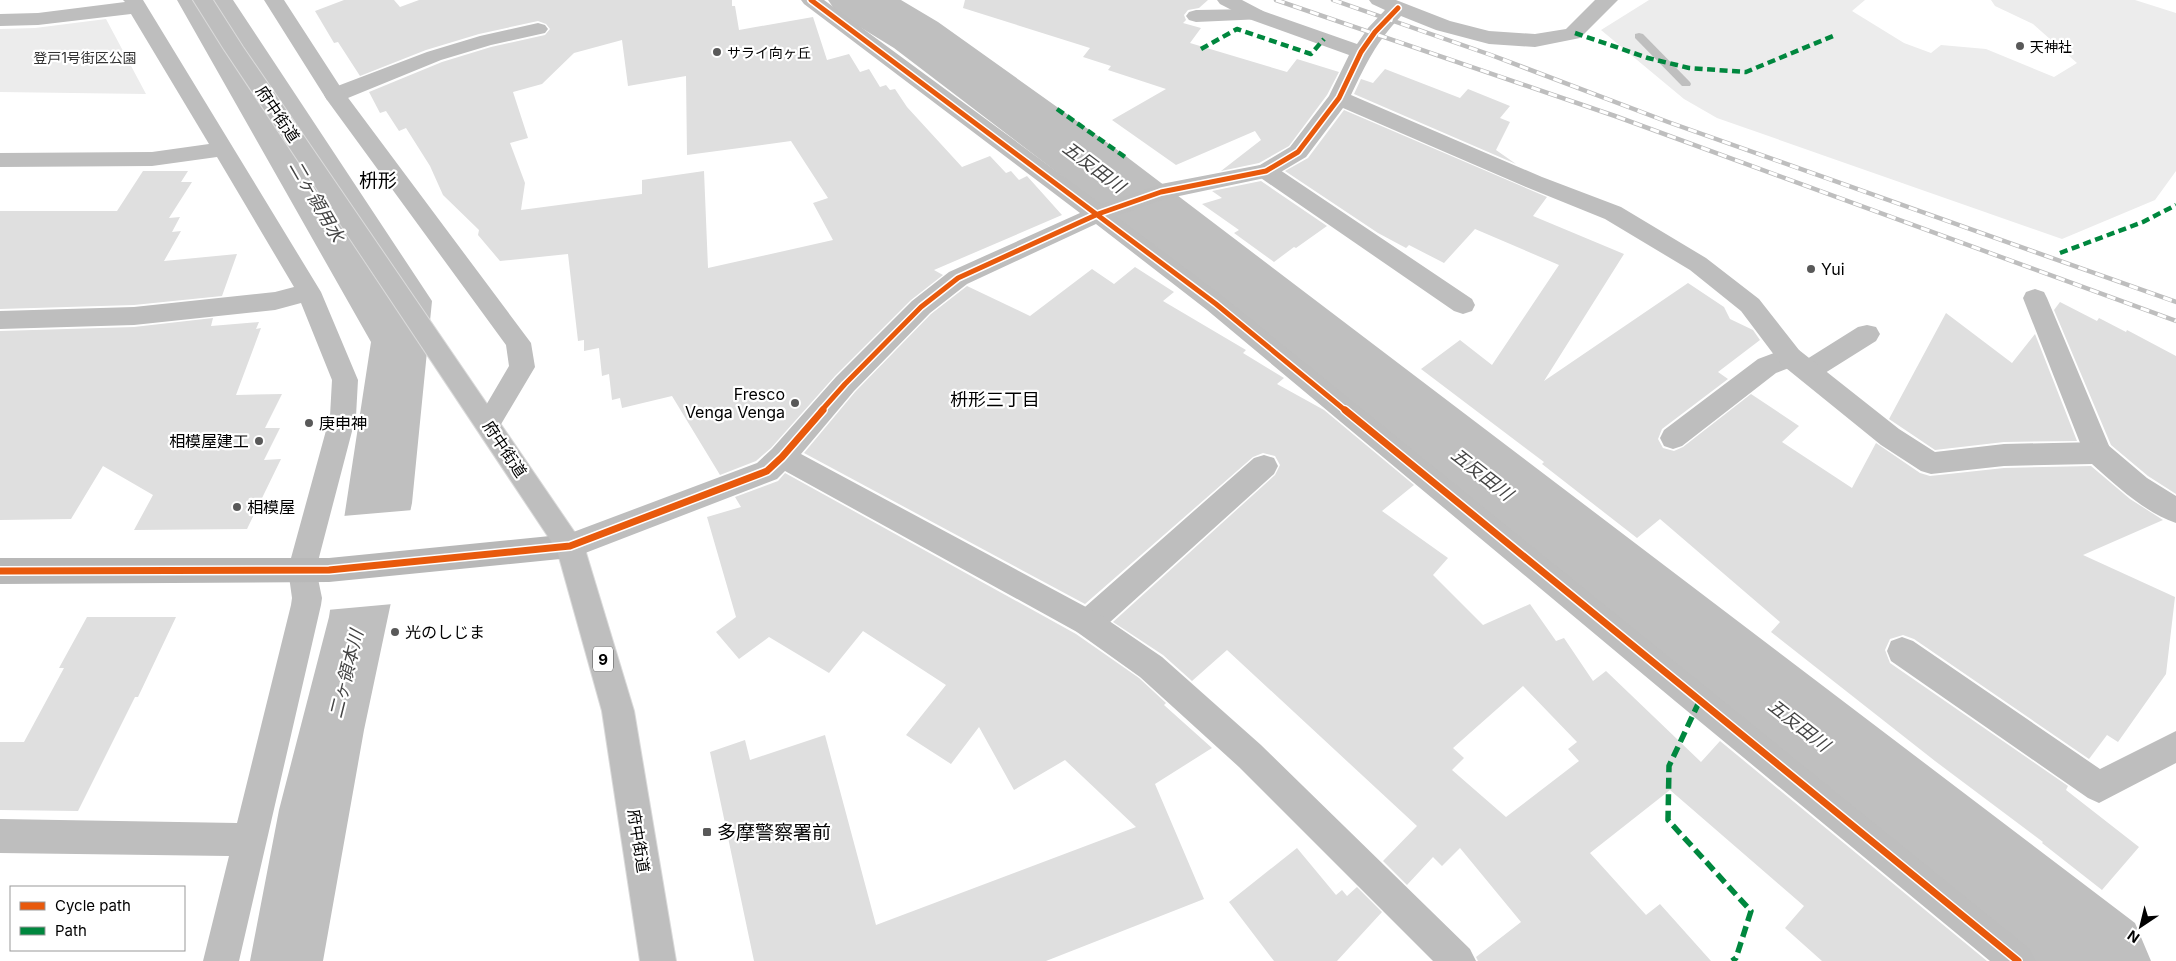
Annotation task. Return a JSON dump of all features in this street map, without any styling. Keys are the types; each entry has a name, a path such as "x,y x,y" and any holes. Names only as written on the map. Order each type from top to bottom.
{"street":[{"name":"府中街道","path":"203,0 233,48 570,546 618,711 658,961"},
{"path":"274,0 335,95 518,343 522,367 488,424"},
{"path":"811,0 1104,212 1686,691 2018,961"},
{"path":"1226,0 1256,15 1361,52"},
{"path":"0,570 316,569 456,558 570,546 767,471 782,457 852,377 921,307 958,278 1104,212 1160,192 1266,171 1298,152 1338,98 1361,52 1375,32 1389,4 1464,32 1495,39 1527,41 1548,40 1575,33 1598,5 1608,0"},
{"path":"0,20 38,19 134,3 309,292 345,380 343,416 316,569 307,598 221,961"},
{"path":"1196,16 1256,15"},
{"path":"335,95 434,56 487,40 538,29"},
{"path":"1338,98 1534,182 1613,213 1698,264 1750,305 1799,364 1890,436 1931,463 2004,455 2098,453"},
{"path":"0,160 152,159 224,149"},
{"path":"1266,171 1463,305"},
{"path":"0,320 134,316 275,301 309,292"},
{"path":"2035,298 2098,453 2137,486 2176,510"},
{"path":"1672,438 1767,366 1799,364 1867,334"},
{"path":"782,457 1088,624 1151,667 1250,756 1458,961"},
{"path":"1088,624 1264,466"},
{"path":"1902,651 2099,787 2176,746"},
{"path":"0,836 249,840"}],"green space":[{"path":"1649,0 1865,0 1852,11 1904,43 1931,53 1941,45 1986,49 2054,77 2077,63 2033,24 1995,6 1991,0 2135,0 2176,13 2176,171 2155,200 2062,239 1717,118 1684,99 1601,30"},
{"name":"登戸1号街区公園","path":"106,19 146,94 0,92 0,29 35,28"}],"water":[{"path":"177,0 233,0 432,301 412,503 364,730 323,961 250,961 279,810 329,617 371,342"}],"pier":[{"path":"413,510 393,604 327,610 343,516"}],"building":[{"path":"344,0 394,0 400,7 419,0 732,0 732,6 735,6 739,30 813,17 827,60 849,54 860,72 869,69 880,87 886,85 890,90 895,89 907,107 962,167 990,156 1006,173 1011,171 1019,180 1027,176 1062,215 934,270 943,275 911,300 835,376 771,448 756,461 720,475 672,396 622,408 620,398 612,400 609,374 602,376 599,348 584,351 584,340 578,341 568,254 500,261 478,235 479,230 443,195 430,166 406,128 399,131 386,111 380,113 369,92 442,62 491,47 545,35 550,29 546,24 538,21 479,34 426,50 360,76 338,42 334,43 315,11","holes":["622,40 628,86 686,76 687,155 791,141 828,198 813,203 833,240 708,268 704,171 642,180 642,194 521,210 525,183 510,143 528,138 513,92 542,84 574,53"]},
{"path":"965,0 1208,0 1199,8 1188,10 1184,15 1186,20 1183,23 1201,28 1190,43 1287,72 1297,59 1339,72 1327,95 1289,146 1259,163 1221,171 1261,140 1255,131 1176,165 1112,120 1166,89 1108,70 1111,66 1083,57 1090,48 963,8"},
{"path":"1385,69 1460,98 1468,89 1510,106 1500,118 1510,122 1496,150 1516,164 1354,94 1361,79 1373,83"},
{"path":"1344,110 1547,197 1533,216 1624,254 1544,381 1688,283 1724,307 1730,319 1753,330 1760,340 1718,372 1728,379 1662,429 1658,439 1663,448 1674,451 1683,447 1751,394 1799,426 1782,442 1852,488 1876,443 1920,473 1930,476 2004,468 2091,466 2130,499 2163,520 2083,555 2175,597 2166,674 2118,742 2107,735 2089,759 1914,639 1903,635 1890,639 1885,650 1890,663 2068,786 2066,790 2139,847 2102,890 2043,842 1935,761 1771,632 1780,622 1660,519 1637,538 1542,464 1544,462 1421,369 1460,340 1492,365 1559,265 1475,229 1444,263 1409,245 1406,248 1378,233 1285,171 1308,158"},
{"path":"143,171 188,171 181,182 192,182 169,218 180,217 172,232 181,231 164,261 237,254 222,296 134,305 0,309 0,211 117,211"},
{"path":"1261,181 1327,226 1274,262 1234,233 1239,230 1202,204 1222,198 1212,191"},
{"path":"1135,267 1174,292 1163,301 1246,350 1243,353 1284,378 1277,384 1324,410 1414,485 1382,511 1448,558 1433,575 1483,625 1530,604 1556,641 1564,638 1593,681 1606,671 1701,762 1720,741 1987,961 1822,961 1785,928 1804,906 1670,790 1590,853 1646,915 1660,904 1711,961 1478,961 1476,957 1521,922 1460,848 1442,866 1433,857 1407,885 1383,861 1417,826 1227,650 1192,681 1163,655 1113,622 1275,475 1280,465 1275,456 1263,453 1253,457 1085,604 804,453 855,392 931,314 967,286 1030,316 1092,269 1114,284","holes":["1523,686 1577,742 1568,749 1579,761 1506,817 1452,770 1464,758 1453,748"]},
{"path":"2060,302 2097,321 2099,318 2126,332 2127,330 2176,356 2176,494 2148,476 2111,445 2054,310"},
{"path":"1946,313 2012,363 2035,334 2077,441 2004,442 1935,450 1889,419"},
{"path":"213,318 211,326 259,322 256,329 261,328 236,395 282,394 265,428 280,428 264,460 281,459 247,529 134,530 153,495 103,466 71,519 0,520 0,331 134,327"},
{"path":"785,473 1076,634 1139,678 1166,703 1164,705 1212,748 1155,784 1204,899 1046,961 754,961 710,752 745,740 750,760 825,735 876,925 1136,827 1065,760 1014,790 979,727 951,764 906,735 946,685 863,631 829,673 769,637 739,659 716,632 736,617 707,517 741,507 735,497 778,481"},
{"path":"87,617 176,617 138,697 135,697 78,811 0,810 0,742 24,742 64,668 59,668"},
{"path":"1297,848 1336,895 1342,890 1347,896 1357,887 1382,912 1337,961 1274,961 1229,902"}],"waterway":[{"name":"五反田川","path":"858,0 916,35 1099,170 2097,961"},
{"path":"1639,36 1686,84"}],"railway":[{"path":"1276,0 1615,116 2176,321"},
{"path":"1333,0 1491,55 1668,122 2176,302"}],"marked path":[{"path":"1201,49 1237,29 1311,54 1324,39"},
{"path":"1575,33 1648,58 1689,68 1746,72 1833,36"},
{"path":"1057,109 1125,157"},
{"path":"2060,253 2143,222 2176,205"},
{"path":"1699,702 1669,766 1668,820 1751,911 1736,958 1732,961"}],"cycle path":[{"path":"811,0 1216,304 1686,691 2018,961"},
{"path":"0,571 329,570 570,546 767,471 782,457 845,384 921,307 958,278 1098,214 1161,192 1266,171 1298,152 1339,98 1361,52 1375,32 1398,8"}],"place":[{"name":"天神社","path":"2020,46"},
{"name":"サライ向ヶ丘","path":"717,52"},
{"name":"Yui","path":"1811,269"},
{"name":"Fresco Venga Venga","path":"795,403"},
{"name":"庚申神","path":"309,423"},
{"name":"相模屋建工","path":"259,441"},
{"name":"相模屋","path":"237,507"},
{"name":"光のしじま","path":"395,632"},
{"name":"多摩警察署前","path":"707,832"}],"district":[{"name":"枡形","path":"378,180"},
{"name":"枡形三丁目","path":"995,399"}],"water label":[{"name":"二ヶ領用水","path":"317,201"},
{"name":"二ヶ領本川","path":"346,674"}]}
